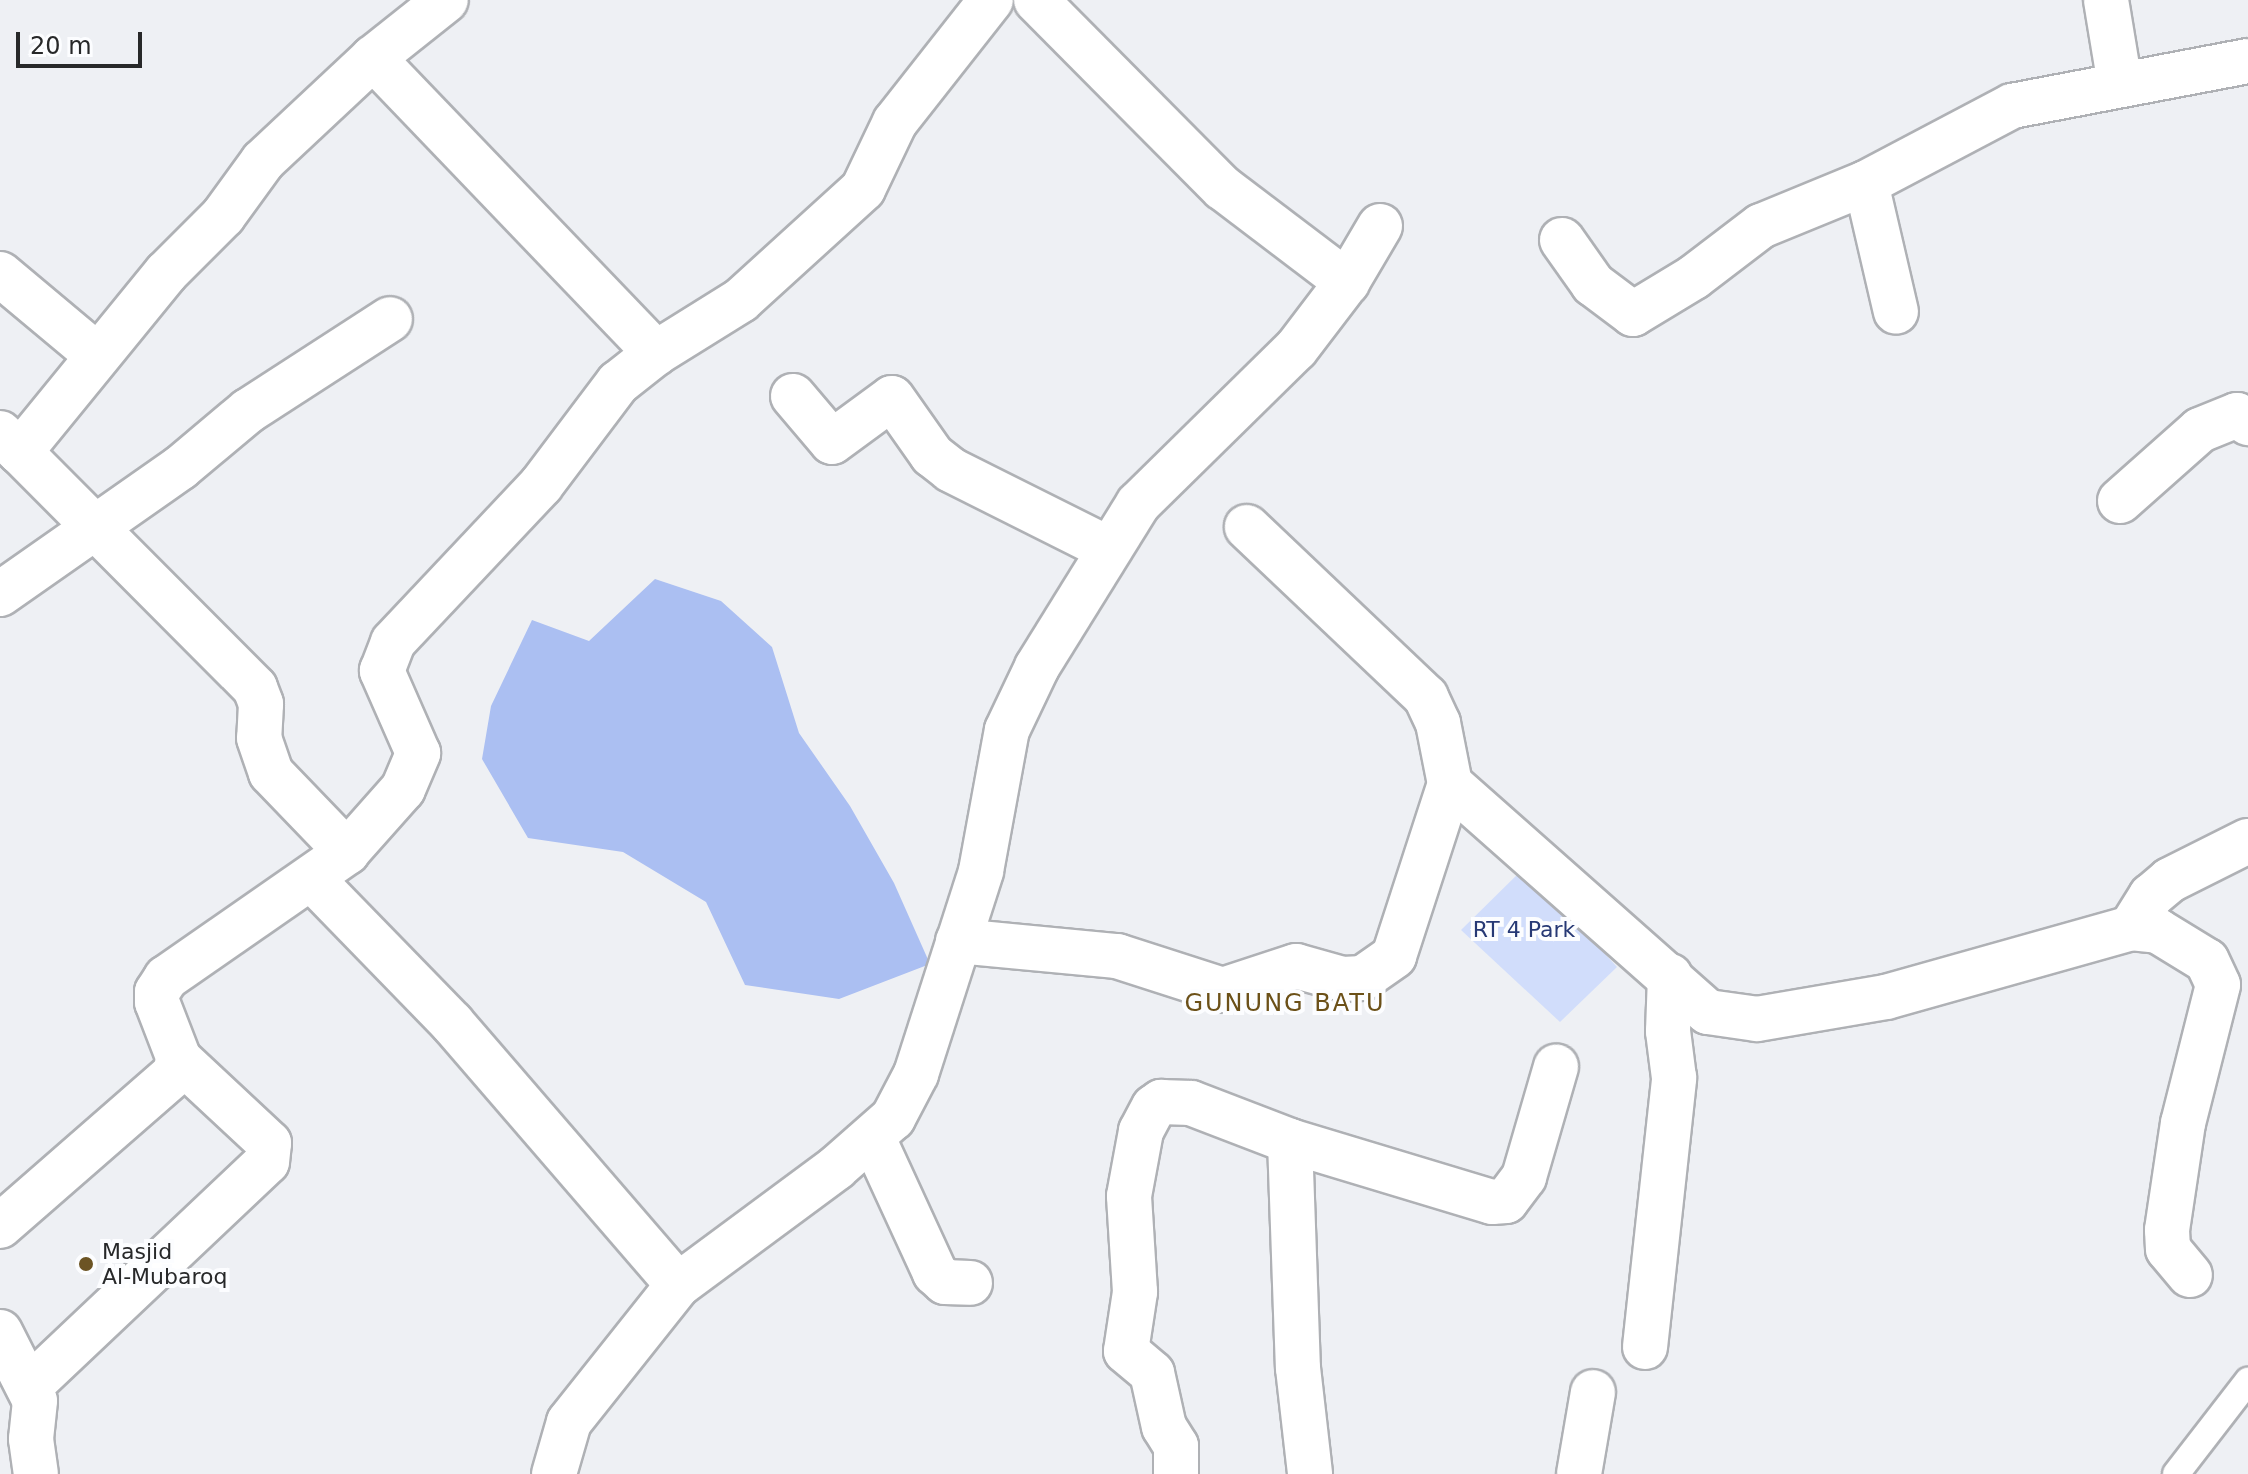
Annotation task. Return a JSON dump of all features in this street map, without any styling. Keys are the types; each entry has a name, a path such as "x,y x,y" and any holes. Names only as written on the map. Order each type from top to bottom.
{"street":[{"path":"347,852 271,773 259,738 261,704 255,688 10,443 97,355 166,273 223,216 263,161 373,58 446,0"},
{"path":"1036,0 1223,188 1347,282"},
{"path":"2106,0 2120,85"},
{"path":"30,1386 267,1162 269,1143 179,1059 157,1002 166,978 347,852 403,789 418,753 382,671 393,642 541,485 618,383 656,353 741,300 863,189 895,122 976,5"},
{"path":"373,58 656,353"},
{"path":"1562,240 1593,284 1633,314 1694,277 1761,226 1866,183 2012,106 2248,61"},
{"path":"1866,183 1896,312"},
{"path":"554,1474 569,1422 678,1285 873,1138 905,1099 981,871 1013,712 1107,548 1151,489 1296,349 1347,282 1380,226"},
{"path":"0,274 97,355"},
{"path":"0,594 180,468 248,411 390,319"},
{"path":"793,396 832,442 892,398 932,455 951,470 1107,548"},
{"path":"2120,501 2200,430 2237,415 2248,423"},
{"path":"958,941 1117,956 1223,990 1296,966 1343,979 1363,978 1394,956 1450,784 1438,723 1426,697 1247,527"},
{"path":"1450,784 1708,1012 1757,1019 1886,997 2131,928 2158,931 2207,961 2218,985 2183,1123 2167,1230 2168,1249 2190,1275"},
{"path":"2131,928 2151,896 2170,880 2248,841"},
{"path":"312,879 452,1023 678,1285"},
{"path":"1645,1347 1674,1078 1668,1031 1670,976"},
{"path":"0,1226 166,1086 179,1059"},
{"path":"1176,1474 1176,1446 1164,1427 1152,1373 1126,1351 1135,1292 1129,1196 1141,1131 1154,1107 1172,1101 1456,1195 1506,1201 1524,1177 1556,1067"},
{"path":"873,1138 935,1273 945,1282 970,1283"},
{"path":"1290,1141 1298,1368 1310,1474"},
{"path":"0,1332 30,1386 36,1474"},
{"path":"1579,1474 1593,1392"}],"lane":[{"path":"2176,1474 2248,1381"}],"green space":[{"name":"RT 4 Park","path":"1525,867 1617,967 1560,1022 1461,930"}],"shaded area":[{"path":"655,579 721,601 772,647 799,733 850,806 894,883 930,964 839,999 745,985 706,902 623,852 528,838 482,759 491,706 532,620 589,641"}],"place":[{"name":"Masjid Al-Mubaroq","path":"86,1264"}],"district":[{"name":"GUNUNG BATU","path":"1285,1004"}]}
